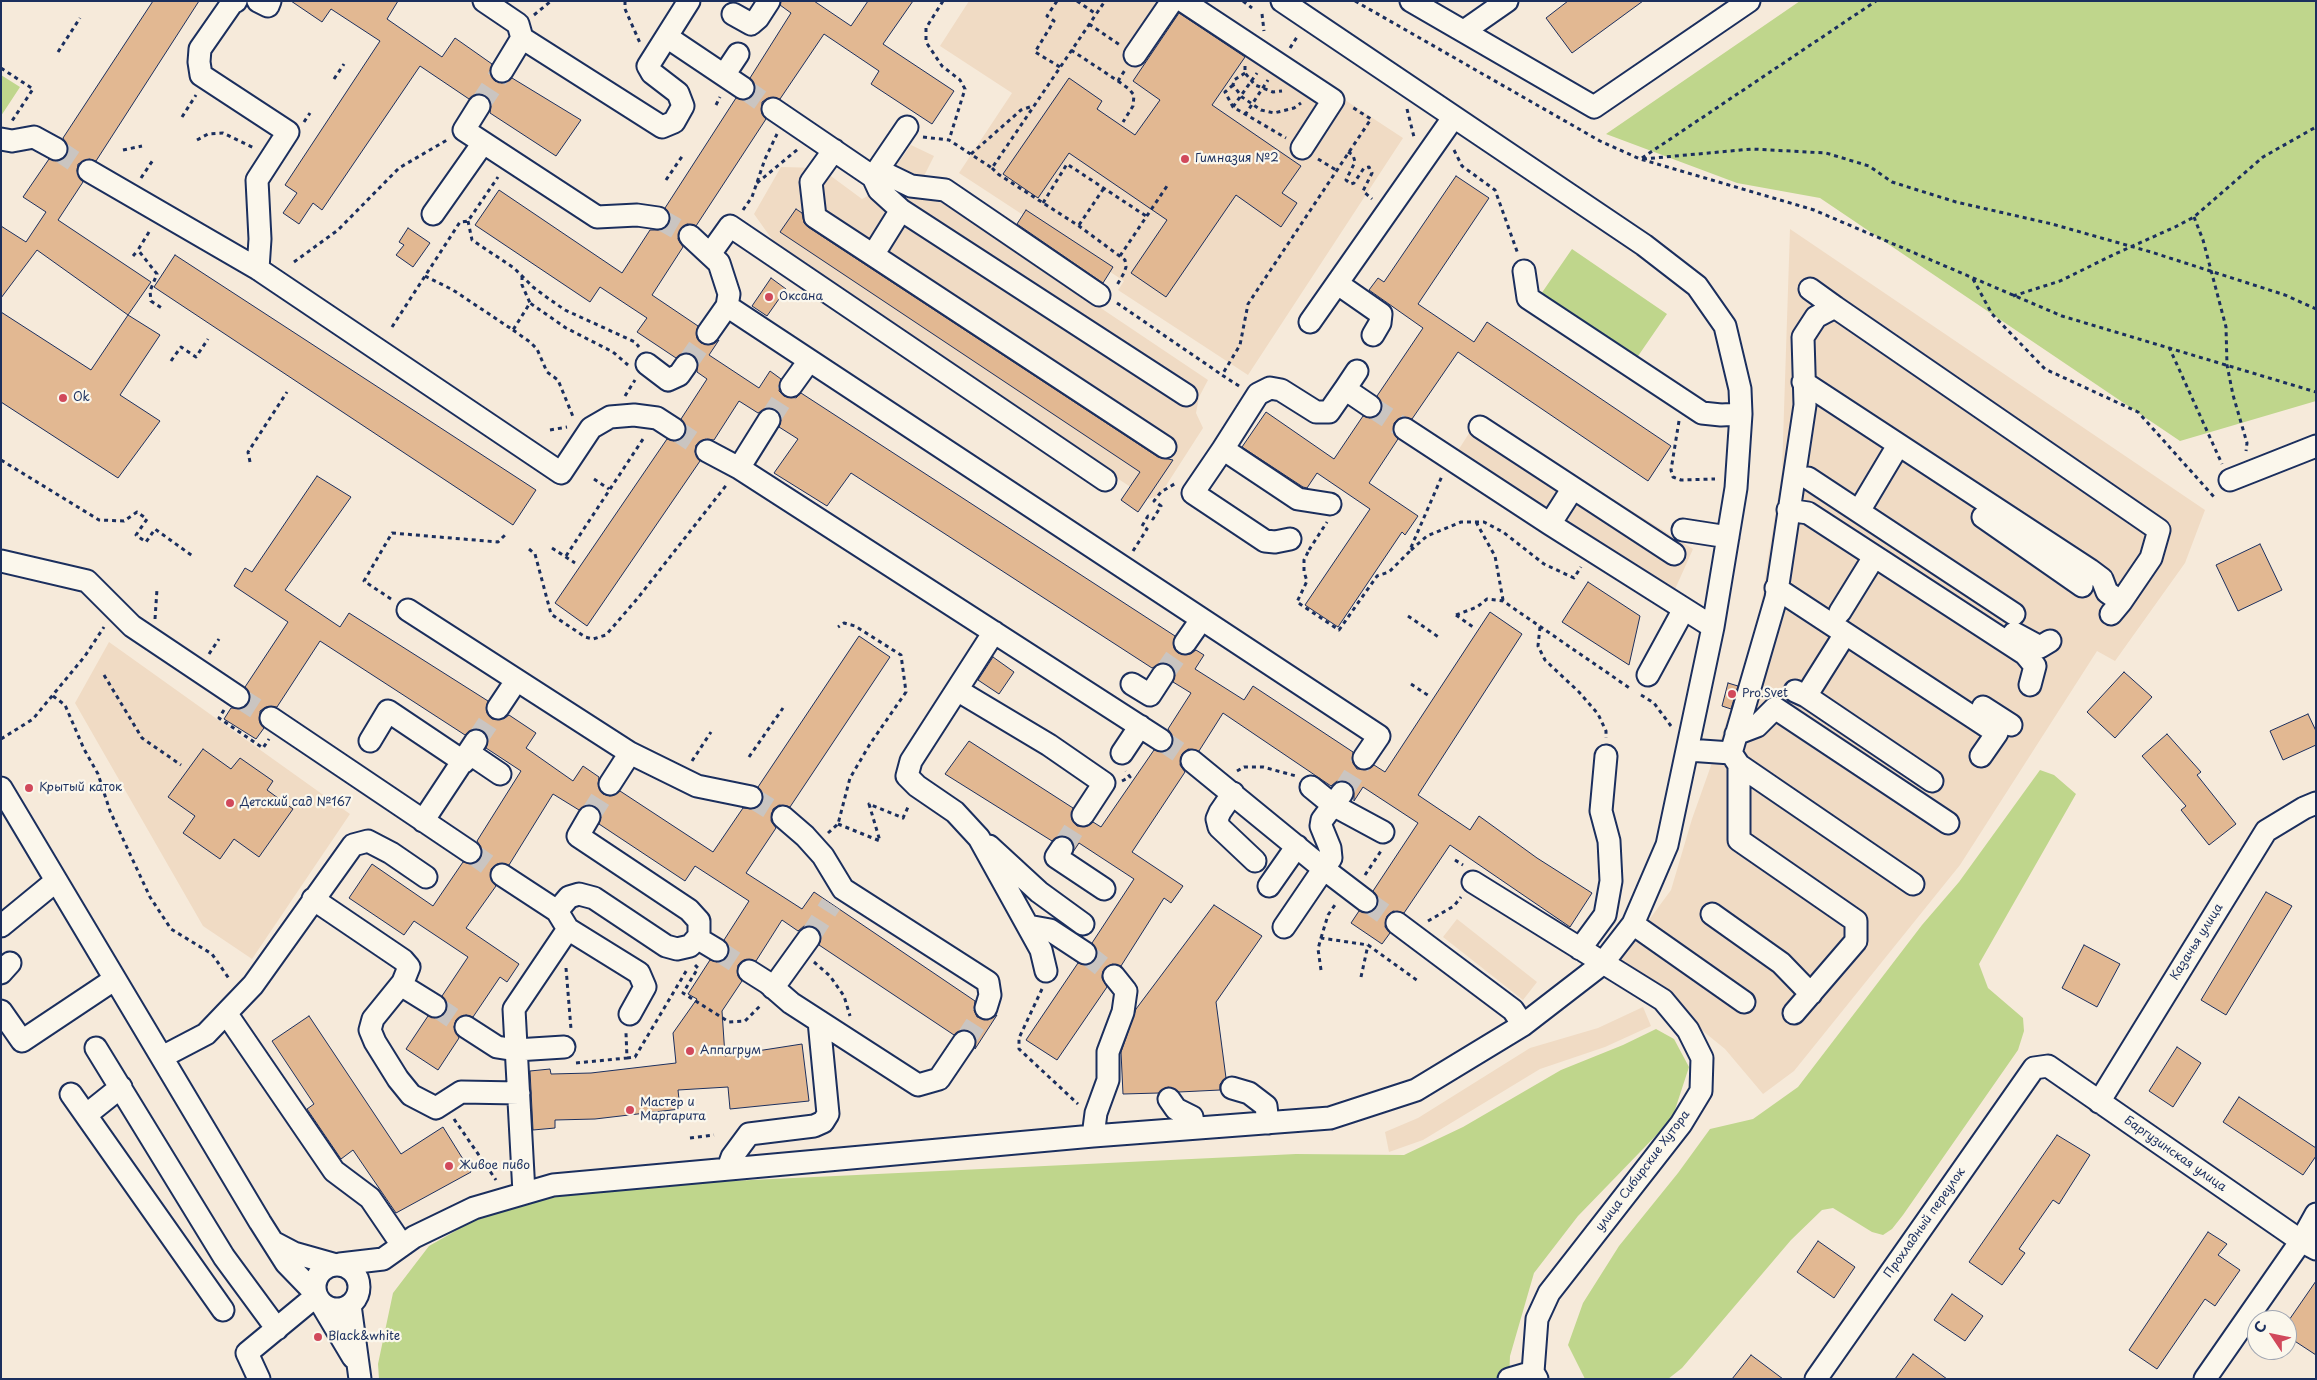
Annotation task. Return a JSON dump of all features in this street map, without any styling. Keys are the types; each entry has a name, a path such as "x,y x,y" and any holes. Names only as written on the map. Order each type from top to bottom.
{"street":[{"path":"236,1 200,49 199,62 201,75 288,132 257,180 260,239 258,269"},
{"path":"258,1 268,6 270,1"},
{"path":"484,1 518,24 522,38 662,127 674,122 683,106 678,93 652,73 648,66 689,1"},
{"path":"733,14 751,24 758,18 769,1"},
{"path":"1132,60 1172,1"},
{"path":"1183,1 1333,100 1302,148"},
{"path":"318,1298 336,1309 354,1299 383,1260 402,1245 474,1208 553,1185 1093,1136 1330,1118 1416,1090 1523,1025 1602,964 1633,924 1667,845 1713,627 1736,488 1741,414 1740,389 1725,326 1697,286 1644,245 1282,1"},
{"path":"1411,1 1594,107 1749,1"},
{"path":"1464,32 1507,1"},
{"path":"666,37 743,88"},
{"path":"502,72 522,38"},
{"path":"724,75 738,54"},
{"path":"479,106 464,130 597,217 637,215 658,218"},
{"path":"780,113 834,150 876,173 911,186 945,190 1109,294"},
{"path":"1310,322 1453,118"},
{"path":"905,130 876,173 879,190 901,210 1186,395"},
{"path":"5,132 12,141 34,137 56,149"},
{"path":"433,214 483,143"},
{"path":"834,150 811,182 815,217 1165,447"},
{"path":"89,171 258,269 561,473 591,428 610,417 634,415 657,418 674,429"},
{"path":"873,255 901,210"},
{"path":"710,254 730,226 1104,480"},
{"path":"690,236 718,263 729,294 727,306 708,333"},
{"path":"1524,271 1528,298 1685,402 1702,413 1721,416 1741,414"},
{"path":"1338,284 1381,314 1380,323 1372,335"},
{"path":"1804,382 2090,570 2102,579 2116,608 2151,558 2159,530 1810,289"},
{"path":"727,306 1379,736 1364,758"},
{"path":"1794,1013 1856,941 1856,921 1739,840 1736,751 1750,684 1776,593 1805,405 1803,337 1816,317 1835,307"},
{"path":"791,386 809,361"},
{"path":"638,371 668,380 679,375 686,365"},
{"path":"1290,539 1275,542 1265,540 1193,493 1256,397 1270,388 1281,390 1316,412 1329,412 1357,371"},
{"path":"1345,389 1370,406"},
{"path":"1805,405 1824,406 2082,586"},
{"path":"739,468 769,420"},
{"path":"1480,427 1674,554"},
{"path":"1405,429 1550,524 1713,627"},
{"path":"2237,477 2316,446"},
{"path":"1223,449 1298,498 1328,515"},
{"path":"707,451 739,468 1161,740"},
{"path":"1858,511 1893,454"},
{"path":"1808,478 2014,614"},
{"path":"1550,524 1573,488"},
{"path":"1789,503 1801,498 2033,645 2040,647 2050,641"},
{"path":"1789,503 1808,513 2025,654 2035,666 2030,685"},
{"path":"1683,530 1728,536"},
{"path":"1840,612 1874,557"},
{"path":"1,561 87,581 132,626 236,696"},
{"path":"1802,587 2011,725"},
{"path":"1776,593 1840,642 1976,730"},
{"path":"1776,593 1997,733 1981,756"},
{"path":"1648,676 1684,608"},
{"path":"408,610 630,753 697,786 751,797"},
{"path":"1185,643 1201,620"},
{"path":"994,632 911,761 908,776 917,786 955,812 979,838 1005,858 1039,892 1084,924"},
{"path":"1840,642 1800,694 1932,781"},
{"path":"1132,684 1150,695 1163,675"},
{"path":"498,708 516,681"},
{"path":"1750,684 1902,784"},
{"path":"958,690 1049,744 1104,783 1083,815"},
{"path":"1736,751 1775,708 1948,823"},
{"path":"370,741 388,712 469,752 500,774"},
{"path":"275,721 470,852"},
{"path":"1122,752 1140,726"},
{"path":"1688,750 1736,751 1913,884"},
{"path":"423,822 469,752"},
{"path":"610,784 630,753"},
{"path":"1580,949 1605,916 1611,881 1609,841 1601,811 1606,756"},
{"path":"1192,760 1324,869 1366,901"},
{"path":"1304,781 1338,799 1384,832"},
{"path":"1,788 273,1242 286,1262 318,1298 359,1372"},
{"path":"1227,788 1217,819 1219,827 1255,861"},
{"path":"1284,927 1332,858 1321,826 1322,820 1338,799"},
{"name":"Казачья улица","path":"2099,1102 2266,831 2304,808 2316,803"},
{"path":"524,1193 514,1009 563,920 569,897 579,894 594,898 666,946 678,950 690,946 698,938 699,921 690,910 578,836 589,817"},
{"path":"783,817 805,836 823,856 837,897 988,982 990,995 986,1008"},
{"path":"979,838 1041,950 1046,971"},
{"path":"162,1057 206,1034 252,984 353,845 368,840 426,877"},
{"path":"1269,886 1297,846"},
{"path":"1062,848 1056,858 1104,889"},
{"path":"502,875 639,973 645,987 630,1014"},
{"path":"1,926 56,881"},
{"name":"улица Сибирские Хутора","path":"1473,882 1662,1000 1688,1030 1702,1058 1701,1091 1681,1124 1550,1293 1537,1319 1535,1375"},
{"path":"314,899 403,960 409,967 400,985 372,1019 370,1030 375,1042 398,1079 411,1095 436,1108 461,1092 519,1093"},
{"path":"1712,914 1781,963 1811,994"},
{"path":"1633,924 1744,1002"},
{"path":"1028,926 1050,930 1085,953"},
{"path":"1403,927 1513,1010 1523,1025"},
{"path":"698,938 717,950"},
{"path":"773,988 804,945"},
{"path":"749,971 819,1021 918,1085 939,1079 964,1042"},
{"path":"1093,1136 1096,1113 1108,1080 1108,1052 1124,1005 1126,991 1114,976"},
{"path":"1,1012 22,1041 115,980"},
{"path":"400,985 435,1006"},
{"path":"233,1005 334,1171 370,1198 402,1245"},
{"path":"728,1168 732,1157 749,1134 814,1126 823,1122 828,1114 819,1021"},
{"path":"466,1027 497,1047 516,1050 570,1046"},
{"path":"96,1048 224,1257 277,1329"},
{"name":"Баргузинская улица","path":"2034,1068 2048,1066 2308,1245"},
{"name":"Прохладный переулок","path":"1816,1379 2034,1068"},
{"path":"86,1115 121,1087"},
{"path":"1232,1088 1249,1093 1266,1106 1268,1123"},
{"path":"71,1094 223,1310"},
{"path":"1169,1100 1176,1109 1192,1117 1194,1128"},
{"path":"2205,1379 2308,1245 2316,1214"},
{"path":"273,1242 294,1253 337,1264 353,1272 359,1285 354,1299 359,1372"},
{"path":"318,1298 316,1278 326,1267 337,1264 383,1260"},
{"path":"259,1379 247,1353 318,1298"},
{"path":"1509,1379 1535,1375"}],"path":[{"path":"540,11 551,1"},
{"path":"626,1 625,9 643,49"},
{"path":"943,1 926,28 926,42 942,66 960,80 965,89 949,140"},
{"path":"1057,1 1047,16 1054,22 1035,52 1060,67"},
{"path":"1077,1 1096,14"},
{"path":"992,168 1105,1"},
{"path":"1243,1 1252,8"},
{"path":"1355,1 1600,142 1640,159 1814,210 2062,316 2316,392"},
{"path":"1640,159 1876,1"},
{"path":"58,52 80,18"},
{"path":"1089,24 1132,60 1118,81"},
{"path":"1071,50 1129,89 1134,96 1133,106 1122,122"},
{"path":"334,79 344,64"},
{"path":"1,68 33,89 5,132"},
{"path":"1245,74 1234,80 1233,84 1225,92 1233,107 1302,148"},
{"path":"1233,107 1242,97 1254,76"},
{"path":"1233,84 1242,97 1252,104 1274,113 1294,108 1305,99 1314,87"},
{"path":"1245,115 1264,85"},
{"path":"182,117 200,89"},
{"path":"1222,375 1240,345 1248,304 1371,119 1340,100 1333,100"},
{"path":"971,154 1021,110 1034,106"},
{"path":"1406,106 1415,141"},
{"path":"730,226 752,197 780,113"},
{"path":"2013,296 2060,281 2194,217 2263,157 2316,128"},
{"path":"294,262 338,230 399,168 464,130"},
{"path":"905,130 949,140 1079,226 1120,256 1125,260 1126,267 1109,294 1256,397"},
{"path":"197,140 208,134 223,133 238,138 270,159"},
{"path":"756,183 784,158 797,150 810,134"},
{"path":"123,150 142,146"},
{"path":"1451,146 1462,166 1495,190 1524,271"},
{"path":"1640,159 1752,149 1826,153 1869,166 1892,182 1956,202 2052,224 2132,246 2284,294 2316,309"},
{"path":"1348,152 1355,158 1346,176 1348,182 1354,183 1367,166 1372,170 1362,192 1367,196"},
{"path":"666,180 682,155"},
{"path":"138,182 154,160"},
{"path":"510,160 468,221 472,240 514,268 533,287 565,310 635,342 644,354 628,391"},
{"path":"1043,203 1068,164 1146,216"},
{"path":"1120,256 1169,183"},
{"path":"1079,226 1104,188"},
{"path":"2194,217 2203,240 2226,327 2227,365 2233,395 2247,443 2237,477"},
{"path":"392,327 460,222 468,221"},
{"path":"133,256 150,232"},
{"path":"138,250 157,274 150,291 151,301 163,309"},
{"path":"424,276 453,290 530,342 537,349 547,372 558,380 572,411 576,427"},
{"path":"522,276 522,285 530,303 566,328 613,352 638,371"},
{"path":"1973,278 1992,314 2045,369 2138,412 2215,498"},
{"path":"512,330 530,303"},
{"path":"171,361 181,347 196,357 208,339"},
{"path":"2169,347 2237,477"},
{"path":"250,462 248,452 287,392"},
{"path":"1685,402 1679,421 1671,470 1673,477 1681,480 1715,478"},
{"path":"566,556 633,454"},
{"path":"1409,552 1451,458"},
{"path":"1,460 99,520 124,520 137,512 147,519 136,535 146,542 155,529 194,557"},
{"path":"529,549 535,554 551,614 585,636 593,639 606,635 637,599 739,468"},
{"path":"594,480 609,489"},
{"path":"1131,554 1147,529 1142,526 1148,516 1153,519 1161,506 1154,501 1161,492"},
{"path":"1318,537 1328,515"},
{"path":"1308,552 1304,560 1304,572 1307,581 1297,602 1339,630 1377,576 1389,572 1427,536 1461,522 1484,522 1503,532 1544,564 1574,578"},
{"path":"1476,522 1495,556 1503,601"},
{"path":"382,593 364,581 392,533 498,542 506,534"},
{"path":"552,548 575,563"},
{"path":"155,616 157,589"},
{"path":"1473,627 1456,615 1477,607 1487,599 1503,601 1654,703 1675,732"},
{"path":"1408,616 1440,638"},
{"path":"1,739 33,719 86,656 107,622"},
{"path":"838,627 844,623 855,626 901,655 906,692 870,744 850,778 838,824 880,841 868,804 903,818 917,786"},
{"path":"1540,626 1538,646 1545,660 1579,692 1598,714 1606,731 1606,756"},
{"path":"104,675 142,738 181,765"},
{"path":"1411,684 1428,696"},
{"path":"53,696 65,705 80,741 98,774 110,811 150,897 171,929 212,954 233,1005"},
{"path":"236,696 219,718 263,748 275,721"},
{"path":"749,757 783,708"},
{"path":"689,766 711,732"},
{"path":"1227,788 1236,772 1253,766 1304,781"},
{"path":"1403,927 1454,906"},
{"path":"1321,970 1318,949 1324,925"},
{"path":"1321,938 1368,945 1418,982"},
{"path":"804,945 844,996 853,1024 855,1044"},
{"path":"1361,977 1368,945"},
{"path":"692,961 698,968 683,993 729,1022 745,1021 757,1012 773,988"},
{"path":"566,967 570,1046 574,1063 635,1057 690,966"},
{"path":"1046,971 1037,1002 1019,1038 1019,1050 1080,1107 1096,1113"},
{"path":"627,1058 625,1022 630,1014"},
{"path":"444,1104 496,1181"},
{"path":"690,1138 714,1136"}],"shaded area":[{"path":"969,1 1194,1 1403,138 1248,375 1118,290 1124,281 959,173 1012,93 940,46"},
{"path":"911,145 934,156 919,186 1208,380 1199,397 1196,413 1203,428 1160,495 1149,499 840,297 779,249 754,214 781,167 820,168 862,199 879,190"},
{"path":"1790,229 2205,510 2185,563 2115,661 2097,651 1960,865 1794,1071 1763,1094 1725,1049 1618,962 1671,890 1692,819 1724,729 1759,616 1782,471"},
{"path":"1480,416 1693,549 1672,596 1452,460"},
{"path":"109,642 350,814 252,959 203,926 75,703"},
{"path":"1457,919 1537,982 1523,1000 1443,937"},
{"path":"1643,1007 1651,1026 1605,1047 1540,1069 1423,1140 1389,1152 1385,1132 1418,1118 1530,1048 1598,1028"}],"green space":[{"path":"1800,1 2316,1 2316,401 2180,441 1820,198 1737,183 1606,134"},
{"path":"1,75 20,87 1,116"},
{"path":"1572,249 1667,314 1636,359 1541,294"},
{"path":"2040,770 2054,775 2076,794 1979,964 1988,988 2023,1018 2024,1031 2018,1050 1903,1215 1892,1229 1883,1235 1872,1232 1833,1208 1822,1210 1791,1240 1682,1368 1668,1379 1585,1379 1568,1345 1583,1303 1619,1246 1678,1173 1710,1129 1753,1119 1798,1087 1922,925 1959,882"},
{"path":"1656,1029 1674,1039 1689,1067 1672,1119 1578,1216 1534,1273 1510,1356 1509,1379 379,1379 378,1364 393,1293 429,1246 473,1221 516,1203 605,1187 1296,1154 1404,1155 1463,1127 1561,1070 1623,1045"}],"building":[{"path":"153,1 199,1 96,161 89,159 78,164 77,171 83,182 58,220 151,282 128,315 37,250 1,298 1,226 26,242 46,212 23,197 49,159 57,161 67,155 68,148 63,138"},
{"path":"291,1 398,1 387,19 442,57 455,38 492,64 490,71 495,81 502,83 512,78 581,120 556,156 490,113 491,106 486,96 479,94 469,99 420,66 322,210 313,203 299,224 283,213 297,193 285,185 380,41 331,9 322,22"},
{"path":"781,1 814,1 851,26 868,1 913,1 883,44 954,91 932,124 871,84 879,71 824,34 780,99 768,98 762,102 762,114 766,119 696,226 687,224 681,228 678,239 683,247 652,295 698,326 697,338 701,343 713,344 719,340 709,355 759,388 770,371 781,379 779,391 784,396 796,398 801,393 1175,636 1174,648 1178,653 1190,654 1196,650 1204,655 1195,669 1244,700 1253,686 1353,752 1353,763 1357,769 1369,769 1374,765 1385,772 1490,612 1522,634 1418,795 1470,830 1479,816 1537,858 1592,893 1570,927 1450,845 1404,913 1393,911 1387,916 1385,927 1390,933 1382,944 1351,923 1359,911 1370,913 1376,908 1378,897 1373,891 1418,823 1363,787 1354,801 1354,788 1349,783 1337,781 1331,786 1223,713 1199,751 1188,749 1182,754 1180,765 1185,772 1132,852 1183,886 1171,903 1164,898 1121,966 1112,964 1103,971 1102,978 1107,987 1057,1060 1026,1040 1078,963 1085,965 1095,960 1097,953 1092,943 1134,879 1079,843 1073,852 1073,843 1068,837 1057,837 1052,841 945,774 969,741 1073,808 1072,820 1077,826 1088,826 1093,822 1101,827 1154,750 1166,751 1172,746 1172,735 1168,729 1191,693 1173,682 1175,675 1170,665 1163,663 1152,668 851,473 827,506 774,473 798,439 779,427 780,414 775,409 769,408 758,413 739,401 714,440 706,439 696,445 695,452 700,461 587,626 555,603 667,439 674,441 684,436 686,429 681,419 707,379 697,372 697,360 693,355 681,354 676,358 637,332 647,318 600,287 590,302 475,225 499,190 622,273 650,230 662,230 668,225 670,214 665,208 736,98 748,99 754,95 754,83 750,78 791,13 780,5"},
{"path":"1568,1 1643,1 1572,53 1546,18"},
{"name":"Гимназия №2","path":"1179,13 1245,57 1212,105 1301,166 1282,193 1297,203 1281,227 1236,195 1166,297 1131,273 1167,220 1069,153 1038,198 1003,174 1069,78 1102,101 1097,109 1135,135 1160,100 1133,81"},
{"path":"1456,176 1489,198 1418,304 1474,342 1487,322 1671,446 1648,481 1458,352 1412,419 1400,418 1394,423 1394,434 1398,439 1369,483 1418,516 1405,535 1402,532 1338,627 1305,605 1370,509 1317,473 1307,488 1303,487 1242,447 1266,412 1334,459 1363,416 1370,418 1380,413 1382,406 1377,396 1423,328 1369,290 1378,278 1384,282"},
{"path":"796,209 802,213 804,223 808,227 1158,457 1173,460 1138,512 1121,500 1140,472 780,232"},
{"path":"1026,210 1113,267 1103,283 1017,224"},
{"path":"408,228 430,243 413,267 396,255 404,245 399,242"},
{"path":"175,255 536,490 513,525 154,287"},
{"name":"Оксана","path":"771,278 786,289 767,316 752,306"},
{"name":"Ok","path":"1,312 91,370 128,315 160,335 120,395 160,421 118,478 1,402"},
{"path":"317,476 351,497 285,590 340,627 349,613 488,701 487,713 492,719 503,719 509,715 536,733 526,748 573,781 583,766 599,777 598,784 603,794 610,796 620,791 713,852 743,808 754,809 761,805 763,794 758,787 859,636 890,657 790,807 779,805 773,809 771,821 776,828 746,873 802,909 814,892 975,1001 974,1010 977,1017 988,1020 997,1015 975,1049 975,1037 971,1031 959,1031 954,1035 819,945 821,933 816,928 804,926 798,931 782,920 756,961 744,960 738,965 738,976 742,981 722,1011 725,1056 802,1044 809,1101 730,1109 728,1087 678,1090 680,1109 595,1119 555,1120 555,1128 533,1130 530,1071 550,1069 551,1074 591,1073 676,1063 673,1033 697,999 688,994 710,960 717,962 727,957 729,950 724,940 749,901 695,866 685,881 599,824 601,817 596,806 589,805 579,810 553,794 509,865 497,864 491,869 491,880 496,886 466,928 519,964 507,982 500,977 473,1017 466,1015 456,1020 454,1027 459,1038 438,1070 406,1049 428,1016 435,1018 445,1013 447,1006 442,996 468,957 414,921 404,935 349,898 372,864 433,906 463,862 475,863 481,859 481,847 477,841 521,771 486,748 487,736 482,730 471,730 465,735 320,641 277,707 266,707 260,711 260,723 264,728 256,739 224,719 231,708 243,708 249,704 249,692 245,687 288,622 234,586 245,568 252,572"},
{"path":"2260,544 2282,590 2238,611 2216,565"},
{"path":"1588,582 1640,616 1629,665 1562,622"},
{"path":"993,657 1014,672 999,694 978,680"},
{"path":"2124,672 2152,697 2115,738 2087,712"},
{"path":"1728,683 1738,686 1731,709 1722,706"},
{"path":"2308,714 2316,731 2316,745 2283,760 2270,731"},
{"path":"2167,734 2201,772 2197,775 2236,824 2209,845 2181,810 2186,806 2142,756"},
{"name":"Детский сад №167","path":"203,749 231,769 240,758 273,781 267,790 293,809 259,857 234,839 220,859 183,833 195,816 168,797"},
{"path":"2266,892 2292,906 2226,1015 2201,1000"},
{"path":"1214,905 1262,936 1216,1002 1226,1078 1220,1084 1220,1090 1179,1092 1168,1087 1159,1093 1123,1094 1121,1052 1136,1009"},
{"path":"2084,945 2120,964 2097,1007 2062,988"},
{"path":"309,1016 401,1154 443,1127 471,1172 396,1213 353,1150 341,1159 307,1109 314,1104 272,1041"},
{"path":"2177,1047 2201,1063 2173,1107 2149,1091"},
{"path":"2239,1097 2316,1148 2316,1156 2303,1175 2223,1122"},
{"path":"2057,1135 2090,1155 2059,1204 2053,1200 2019,1249 2025,1253 2002,1285 1969,1262"},
{"path":"2208,1232 2227,1244 2218,1255 2240,1270 2215,1306 2205,1299 2157,1369 2129,1350"},
{"path":"1818,1241 1855,1267 1834,1298 1797,1272"},
{"path":"2316,1281 2316,1355 2297,1343 2296,1310"},
{"path":"1952,1294 1983,1316 1965,1341 1934,1320"},
{"path":"1913,1354 1947,1379 1895,1379"},
{"path":"1751,1355 1783,1379 1732,1379"}],"tunnel":[{"path":"479,106 502,71"},
{"path":"743,88 773,109"},
{"path":"56,149 89,171"},
{"path":"658,218 690,236"},
{"path":"686,365 708,333"},
{"path":"769,420 791,386"},
{"path":"1370,406 1405,429"},
{"path":"674,429 707,451"},
{"path":"1163,675 1185,643"},
{"path":"238,697 271,718"},
{"path":"476,741 498,708"},
{"path":"1161,740 1192,761"},
{"path":"1342,793 1364,758"},
{"path":"589,817 610,784"},
{"path":"751,797 783,817"},
{"path":"1062,848 1083,815"},
{"path":"470,852 502,875"},
{"path":"1366,901 1397,923"},
{"path":"809,938 831,904"},
{"path":"717,950 749,971"},
{"path":"1085,953 1114,976"},
{"path":"435,1006 466,1027"},
{"path":"964,1042 986,1008"}],"place":[{"name":"Гимназия №2","path":"1185,159"},
{"name":"Оксана","path":"769,297"},
{"name":"Ok","path":"63,398"},
{"name":"Pro.Svet","path":"1732,694"},
{"name":"Крытый каток","path":"29,788"},
{"name":"Детский сад №167","path":"230,803"},
{"name":"Аппагрум","path":"690,1051"},
{"name":"Мастер и Маргарита","path":"630,1110"},
{"name":"Живое пиво","path":"449,1166"},
{"name":"Black&white","path":"318,1337"}]}
